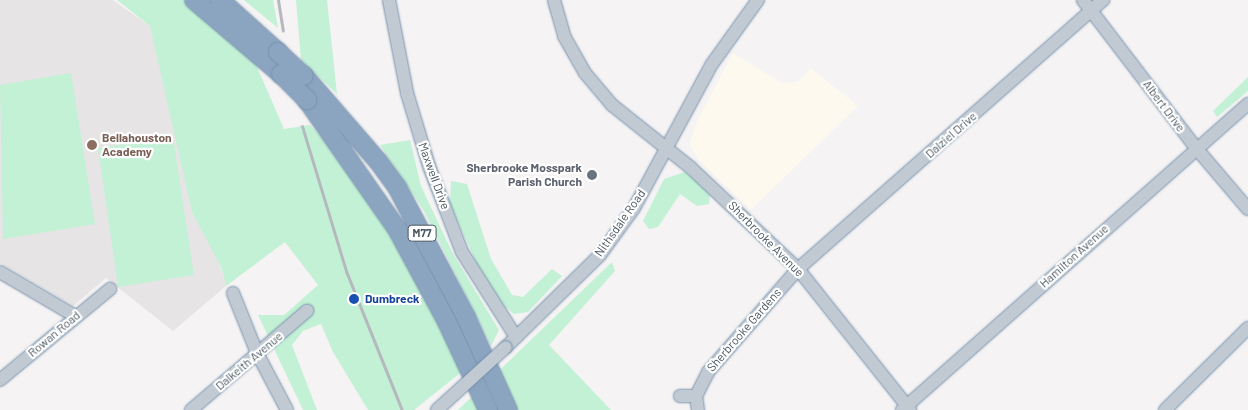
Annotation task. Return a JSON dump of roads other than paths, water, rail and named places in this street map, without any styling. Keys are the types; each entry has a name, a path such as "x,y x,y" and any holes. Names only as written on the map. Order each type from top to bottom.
{"highway":[{"name":"M77","path":"194,0 281,74 307,100 397,229 448,322 488,410"},
{"name":"M77","path":"220,0 304,76 378,161 398,189 466,317 508,410"}],"street":[{"name":"Maxwell Drive","path":"389,0 407,93 429,166 462,252 497,312 516,337"},
{"name":"Sherbrooke Avenue","path":"554,0 564,36 585,73 612,105 705,181 798,269 906,409"},
{"name":"Nithsdale Road","path":"437,410 506,347 600,255 634,208 712,64 758,0"},
{"name":"Albert Drive","path":"1083,0 1196,148 1248,209"},
{"name":"Dalziel Drive","path":"798,269 1103,0"},
{"name":"Hamilton Avenue","path":"906,409 1196,148 1248,104"},
{"name":"Sherbrooke Gardens","path":"696,396 708,372 722,352 798,269"},
{"path":"0,272 75,316"},
{"name":"Rowan Road","path":"0,380 75,316 110,290"},
{"path":"233,293 257,353 287,410"},
{"name":"Dalkeith Avenue","path":"191,410 307,311"},
{"path":"1165,410 1248,328"},
{"path":"680,396 696,396 698,410"}],"railway":[{"path":"278,0 283,31"},
{"path":"302,126 346,271 402,410"}],"place":[{"name":"Bellahouston Academy","path":"92,145"},
{"name":"Sherbrooke Mosspark Parish Church","path":"592,175"},
{"name":"Dumbreck","path":"354,299"}]}
